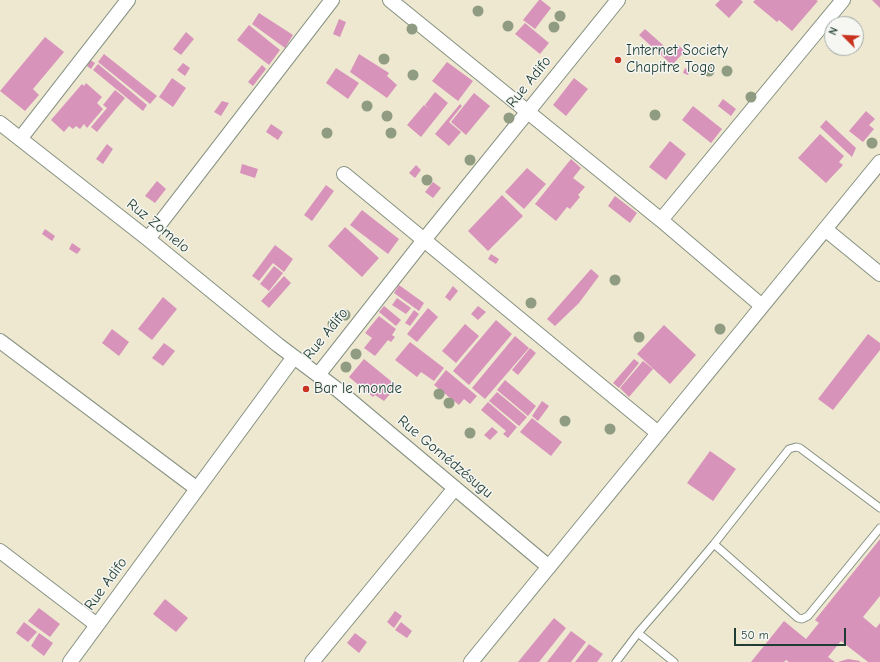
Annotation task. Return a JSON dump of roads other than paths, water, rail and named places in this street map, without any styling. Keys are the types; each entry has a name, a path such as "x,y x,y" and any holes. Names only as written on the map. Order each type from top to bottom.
{"street":[{"path":"20,139 128,0"},
{"path":"148,239 332,0"},
{"path":"390,0 526,112 661,220 762,306"},
{"name":"Rue Adifo","path":"70,662 196,488 294,357 318,375 526,112 618,0"},
{"path":"661,220 843,0"},
{"name":"Ruz Zomelo","path":"0,122 294,357"},
{"path":"472,662 880,162"},
{"path":"344,174 658,433"},
{"path":"825,229 880,274"},
{"path":"0,341 196,488"},
{"name":"Rue Gomédzésugu","path":"318,375 338,390 549,567"},
{"path":"312,662 455,488"},
{"path":"0,552 97,624"}],"lane":[{"path":"616,662 638,633 714,544 792,447 800,448 880,508"},
{"path":"714,544 798,618 802,619 808,616 880,528"},
{"path":"638,633 674,662"}],"place":[{"name":"Internet Society Chapitre Togo","path":"618,60"},
{"name":"Bar le monde","path":"306,389"}]}
